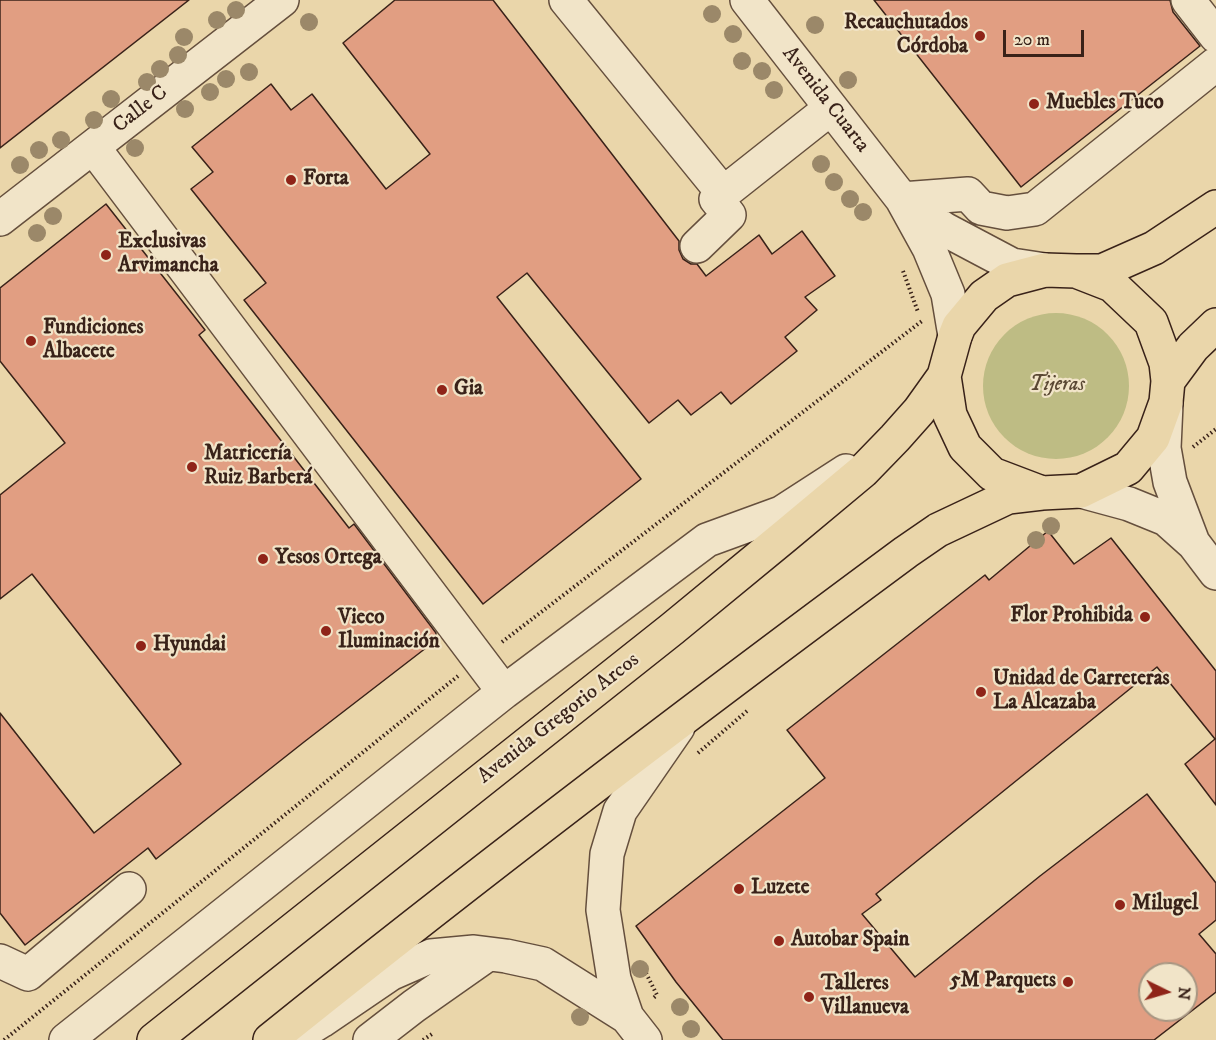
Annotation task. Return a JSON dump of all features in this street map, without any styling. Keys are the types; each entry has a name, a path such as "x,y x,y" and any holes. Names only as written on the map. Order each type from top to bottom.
{"main road":[{"path":"1042,493 992,474 965,447 950,415 944,376 959,326 984,296 1008,280 1060,271 1102,271 1154,248 1216,207"},
{"path":"1060,271 1112,285 1151,322 1166,363 1167,391"},
{"path":"270,1040 685,717 938,530 1008,497 1081,491 1128,468 1153,438 1167,391 1193,347 1215,327"},
{"name":"Avenida Gregorio Arcos","path":"154,1040 681,622 863,471 919,411 944,376"}],"street":[{"name":"Calle C","path":"0,219 282,0"},
{"path":"566,0 723,193"},
{"name":"Avenida Cuarta","path":"747,0 902,199"},
{"path":"1188,0 1216,36"},
{"path":"902,199 968,195 981,208 1007,213 1035,209 1216,64"},
{"path":"697,246 729,215 716,199 831,108"},
{"path":"93,147 504,692"},
{"path":"902,199 926,243 948,294 955,336"},
{"path":"902,199 944,229 1012,266 1060,271"},
{"path":"1167,391 1164,448 1170,482 1194,544"},
{"path":"66,1040 504,692 708,540 781,513 895,438"},
{"path":"1081,491 1130,504 1166,519 1194,544 1216,573"},
{"path":"636,1028 614,979 603,910 607,854 620,812 685,717"},
{"path":"0,961 28,974 129,889"},
{"path":"290,1040 390,974 431,956 474,952 543,964 636,1028"},
{"path":"370,1040 488,954"}],"path":[{"path":"4,1040 479,659 922,322 900,262 926,243"},
{"path":"1185,453 1216,429"},
{"path":"690,760 755,704"},
{"path":"636,1028 657,995 643,967"},
{"path":"423,1040 433,1033"}],"green space":[{"name":"Tijeras","path":"1056,313 1084,319 1107,335 1123,358 1129,386 1123,414 1107,437 1084,453 1056,459 1028,453 1005,437 989,414 983,386 989,358 1005,335 1028,319"}],"building":[{"path":"0,0 189,0 0,148"},
{"path":"395,0 493,0 679,241 679,250 683,259 691,264 697,264 706,276 759,235 772,254 802,231 835,276 805,297 817,310 785,337 797,351 731,404 721,392 691,415 678,400 649,423 527,273 497,297 641,479 483,604 244,300 266,283 191,189 213,172 192,147 271,84 291,110 312,94 386,189 430,154 343,43"},
{"path":"874,0 1170,0 1173,12 1200,46 1021,187"},
{"path":"106,204 205,330 199,335 349,528 354,524 436,633 435,641 156,859 148,848 25,945 0,913 0,713 94,833 181,764 32,574 0,599 0,495 65,443 0,361 0,288"},
{"path":"1048,531 1074,564 1111,538 1216,671 1216,805 1185,764 1215,739 1157,667 876,894 881,900 862,914 915,977 1040,876 1147,794 1216,883 1216,920 1199,934 1216,954 1216,992 1198,1006 1198,962 1138,962 1138,1022 1177,1022 1154,1040 723,1040 676,982 636,926 825,778 787,730 985,575 989,580"}],"place":[{"name":"Recauchutados Córdoba","path":"980,36"},
{"name":"Muebles Tuco","path":"1034,104"},
{"name":"Forta","path":"291,180"},
{"name":"Exclusivas Arvimancha","path":"106,255"},
{"name":"Fundiciones Albacete","path":"31,341"},
{"name":"Gia","path":"442,390"},
{"name":"Matricería Ruiz Barberá","path":"192,467"},
{"name":"Yesos Ortega","path":"263,559"},
{"name":"Flor Prohibida","path":"1145,617"},
{"name":"Vieco Iluminación","path":"326,631"},
{"name":"Hyundai","path":"141,646"},
{"name":"Unidad de Carreteras La Alcazaba","path":"981,692"},
{"name":"Luzete","path":"739,889"},
{"name":"Milugel","path":"1120,905"},
{"name":"Autobar Spain","path":"779,941"},
{"name":"5M Parquets","path":"1068,982"},
{"name":"Talleres Villanueva","path":"809,997"}]}
